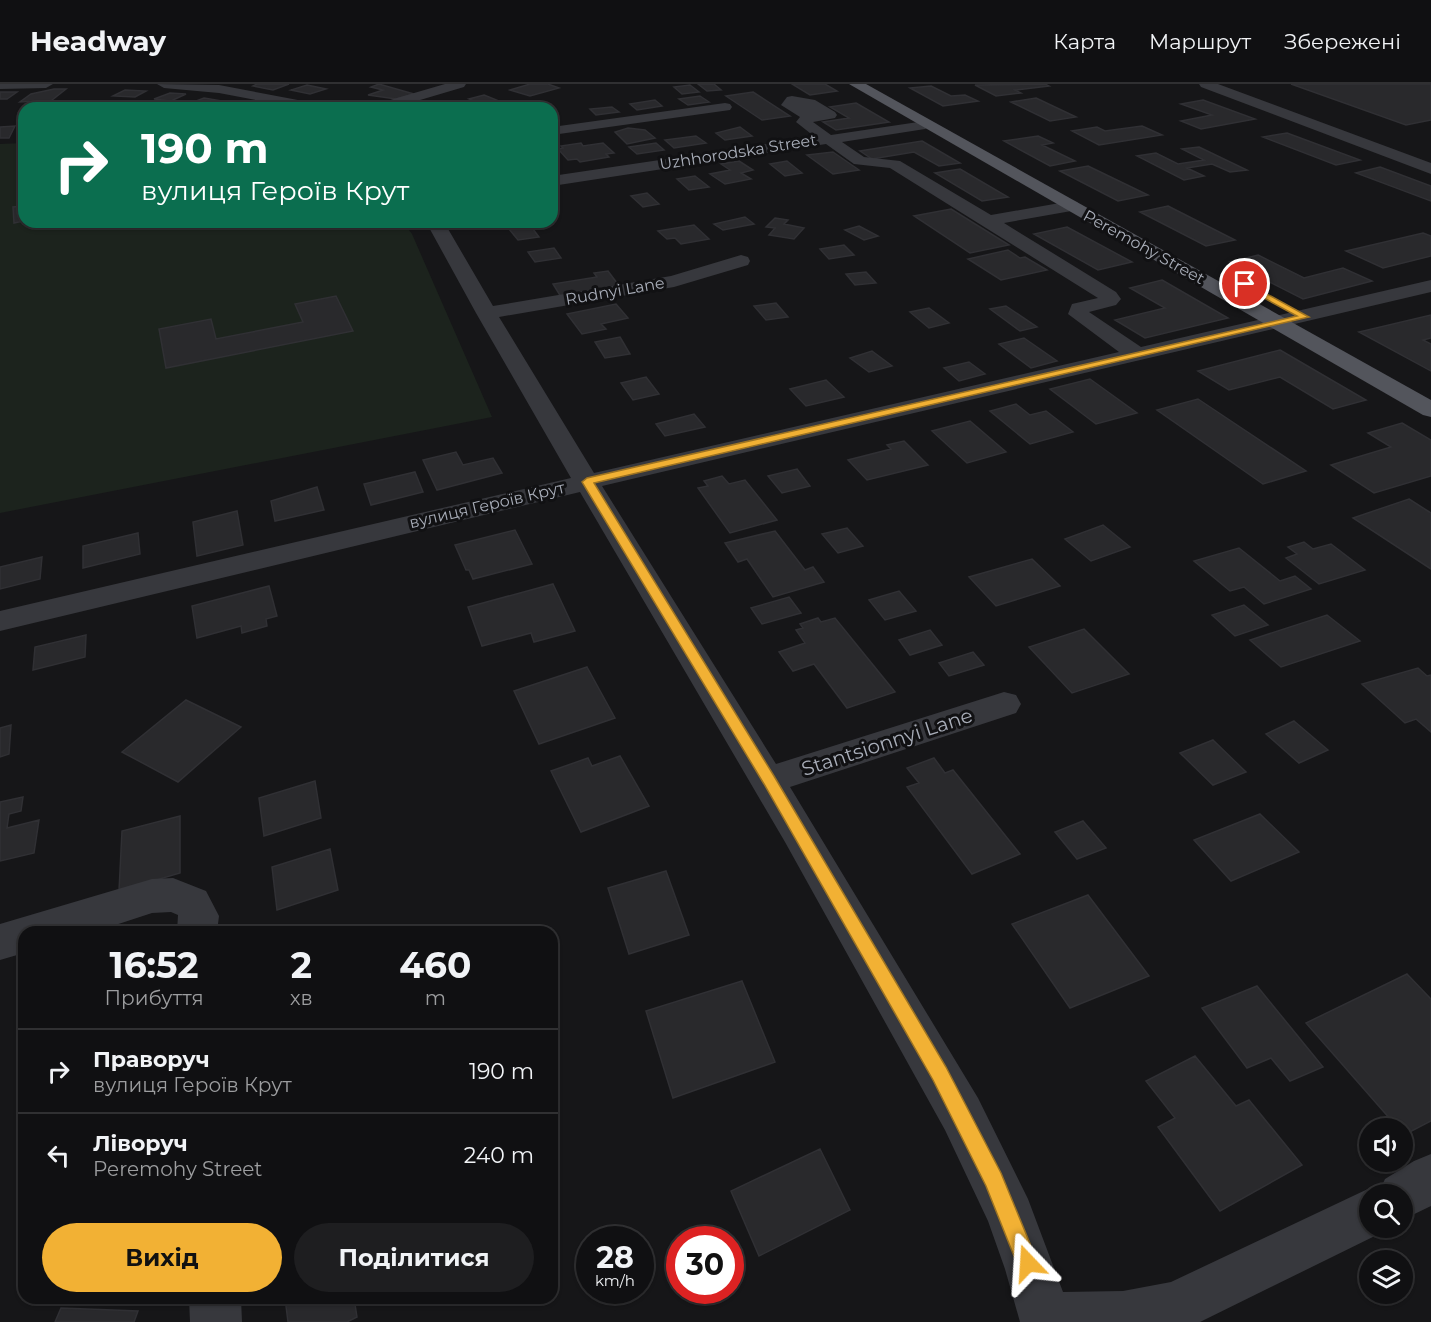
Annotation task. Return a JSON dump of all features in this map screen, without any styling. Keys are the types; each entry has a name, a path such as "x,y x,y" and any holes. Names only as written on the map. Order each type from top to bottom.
{"main road":[{"name":"Peremohy Street","path":"856,84 1071,206 1277,312 1431,410"},
{"name":"Peremohy Street","path":"876,84 1255,290"},
{"path":"1304,317 1328,330"}],"street":[{"path":"0,85 46,84"},
{"path":"164,84 226,86 294,102"},
{"path":"398,102 459,84"},
{"path":"1206,84 1431,169"},
{"path":"787,89 811,110 803,122 861,161 894,164 1109,296 1111,299 1109,301 1079,308 1078,314 1138,355"},
{"path":"558,130 725,107"},
{"name":"Uzhhorodska Street","path":"558,179 925,124"},
{"path":"987,221 1071,206"},
{"path":"438,228 486,313 587,482 769,780 939,1074 994,1180 1022,1245 1046,1320 1123,1317 1175,1307 1359,1218"},
{"name":"Rudnyi Lane","path":"486,313 674,280 741,261"},
{"name":"вулиця Героїв Крут","path":"0,621 1138,355 1277,312 1304,317 1431,286"},
{"name":"Stantsionnyi Lane","path":"769,780 1004,704"},
{"path":"55,926 152,896 173,895 192,903 199,916 198,926"},
{"path":"0,942 18,937"},
{"path":"1413,1189 1431,1178"},
{"path":"215,1304 216,1322"}],"shaded area":[{"path":"18,143 18,228 408,228 492,417 0,513 0,144"}],"building":[{"path":"289,84 273,90 253,86"},
{"path":"379,84 414,94 396,99 368,95 383,90 371,87"},
{"path":"530,84 548,84 559,88 530,96 510,90"},
{"path":"698,84 714,84 721,90 707,91"},
{"path":"792,84 825,84 837,91 810,95"},
{"path":"1045,84 1049,86 1015,90 1021,93 996,96 975,85"},
{"path":"1291,84 1431,84 1431,120 1406,125"},
{"path":"307,85 326,89 310,94 291,90"},
{"path":"690,85 699,92 682,94 674,87"},
{"path":"931,86 951,96 965,95 978,101 943,106 910,88"},
{"path":"66,89 50,102 20,102 31,94"},
{"path":"125,90 146,91 135,97 113,96"},
{"path":"0,92 17,92 7,99 0,99"},
{"path":"753,92 790,116 762,120 726,96"},
{"path":"170,93 186,94 171,101 154,99"},
{"path":"484,95 502,102 476,102 469,99"},
{"path":"700,96 709,102 688,105 679,99"},
{"path":"204,98 222,101 219,102 193,102"},
{"path":"1036,98 1076,117 1050,121 1011,102"},
{"path":"655,100 662,106 637,110 630,104"},
{"path":"1203,100 1255,119 1201,129 1181,121 1212,115 1181,104"},
{"path":"856,103 889,122 836,130 823,122 849,118 830,107"},
{"path":"612,107 619,112 596,115 590,109"},
{"path":"15,126 9,138 0,138 0,127"},
{"path":"1142,126 1162,135 1099,145 1072,131 1097,127 1105,131"},
{"path":"740,127 752,136 725,140 716,133"},
{"path":"628,128 645,130 655,138 627,144 615,132"},
{"path":"1287,133 1360,160 1336,165 1263,137"},
{"path":"696,136 706,143 674,148 665,140"},
{"path":"1038,136 1053,143 1042,145 1075,161 1050,166 1004,141"},
{"path":"922,141 960,163 939,166 914,152 872,159 860,151"},
{"path":"581,143 583,146 603,143 614,153 606,154 609,157 580,162 577,159 568,160 558,149 563,148 561,146"},
{"path":"656,143 664,150 637,154 629,147"},
{"path":"1199,147 1247,170 1230,172 1212,164 1187,168 1204,176 1184,180 1137,156 1156,153 1178,164 1204,160 1182,149"},
{"path":"833,152 859,170 833,174 807,155"},
{"path":"739,161 753,170 741,173 751,179 725,184 710,174 730,170 721,164"},
{"path":"787,161 802,173 785,176 770,164"},
{"path":"1088,166 1148,195 1118,201 1060,171"},
{"path":"1380,167 1431,186 1431,201 1356,173"},
{"path":"960,169 1008,197 982,201 935,173"},
{"path":"695,176 709,187 689,190 677,179"},
{"path":"647,193 659,204 643,207 631,196"},
{"path":"1168,206 1235,240 1206,246 1140,212"},
{"path":"13,207 18,207 18,222 14,223"},
{"path":"951,209 1009,245 970,253 914,216"},
{"path":"745,217 754,224 723,230 714,224"},
{"path":"775,218 788,220 784,224 804,228 794,239 769,235 775,228 766,227"},
{"path":"694,225 709,239 681,244 675,238 667,239 658,231"},
{"path":"859,226 878,236 864,240 845,230"},
{"path":"1067,227 1132,262 1098,270 1034,234"},
{"path":"532,228 539,237 518,240 509,229"},
{"path":"1423,233 1431,236 1431,256 1383,268 1346,251"},
{"path":"844,245 854,255 829,259 820,249"},
{"path":"554,248 561,258 535,262 528,252"},
{"path":"1008,250 1047,270 1001,280 968,259"},
{"path":"1258,255 1304,278 1343,268 1372,281 1303,299 1230,262"},
{"path":"608,271 620,287 561,297 553,284 597,277 594,273"},
{"path":"866,272 876,283 855,285 846,274"},
{"path":"1162,280 1228,318 1145,338 1115,320 1165,308 1130,288"},
{"path":"336,296 353,331 166,368 159,329 211,319 216,339 303,322 295,304"},
{"path":"776,303 788,317 766,320 754,306"},
{"path":"616,304 628,318 601,324 606,329 582,334 567,314"},
{"path":"1006,306 1037,327 1020,331 990,309"},
{"path":"929,308 949,323 929,328 910,312"},
{"path":"1431,315 1431,338 1423,340 1431,344 1431,371 1359,332"},
{"path":"620,337 630,354 605,358 595,342"},
{"path":"1024,338 1057,361 1031,368 999,344"},
{"path":"1280,350 1366,400 1333,409 1280,377 1229,390 1198,371"},
{"path":"872,351 892,366 869,372 850,358"},
{"path":"969,362 985,374 959,381 944,368"},
{"path":"646,377 659,394 633,400 621,383"},
{"path":"1090,379 1137,413 1096,424 1050,389"},
{"path":"826,380 844,397 806,406 790,389"},
{"path":"1198,399 1306,471 1263,484 1157,410"},
{"path":"1016,404 1030,415 1046,411 1073,432 1030,444 990,411"},
{"path":"694,414 705,427 665,436 656,424"},
{"path":"970,421 1006,452 967,463 932,431"},
{"path":"1402,423 1431,440 1431,476 1374,493 1331,465 1391,447 1368,433"},
{"path":"904,441 928,465 867,480 848,460 891,449 887,445"},
{"path":"456,452 463,465 493,458 502,473 437,490 423,460"},
{"path":"797,469 810,486 782,493 768,476"},
{"path":"415,472 423,492 371,505 364,484"},
{"path":"722,476 729,484 745,480 777,520 730,533 698,488 708,486 704,481"},
{"path":"317,487 324,510 275,521 271,501"},
{"path":"1409,499 1431,513 1431,569 1353,518"},
{"path":"237,511 243,545 197,556 193,522"},
{"path":"1103,525 1130,547 1091,561 1065,539"},
{"path":"847,528 863,546 838,553 822,534"},
{"path":"515,530 532,564 473,579 469,570 466,570 455,545"},
{"path":"775,531 805,570 813,567 824,582 773,597 747,559 738,562 725,543"},
{"path":"138,533 140,554 83,568 83,546"},
{"path":"1304,542 1313,549 1331,544 1365,570 1319,584 1286,558 1297,554 1288,547"},
{"path":"1239,548 1280,581 1295,576 1311,589 1264,604 1244,587 1230,591 1194,561"},
{"path":"42,557 40,579 0,589 0,567"},
{"path":"1032,559 1060,586 996,606 969,577"},
{"path":"553,584 575,631 534,642 531,633 482,646 468,607"},
{"path":"269,586 277,616 266,619 267,626 242,633 241,626 197,638 192,606"},
{"path":"899,591 916,611 885,620 869,600"},
{"path":"789,597 801,613 762,624 751,608"},
{"path":"1244,605 1268,625 1235,636 1212,615"},
{"path":"1327,615 1360,641 1281,667 1250,640"},
{"path":"818,618 821,622 835,618 895,692 847,708 814,664 793,671 779,652 805,643 796,630 803,628 800,624"},
{"path":"1084,629 1129,674 1072,693 1029,647"},
{"path":"930,630 942,645 910,655 899,640"},
{"path":"86,635 85,657 33,670 35,647"},
{"path":"973,652 984,665 949,676 939,663"},
{"path":"587,667 615,718 539,744 514,691"},
{"path":"1418,668 1427,676 1431,675 1431,732 1416,719 1405,723 1362,684"},
{"path":"186,700 241,727 178,782 122,752"},
{"path":"1294,721 1328,750 1299,763 1266,734"},
{"path":"11,725 9,754 0,757 0,728"},
{"path":"1213,740 1246,772 1213,785 1180,753"},
{"path":"620,756 649,806 581,832 551,771 588,758 592,766"},
{"path":"934,758 945,773 953,770 1020,854 972,874 907,787 919,783 907,768"},
{"path":"315,781 321,818 264,836 259,798"},
{"path":"23,797 21,811 9,814 7,828 39,820 34,853 0,861 0,802"},
{"path":"1260,814 1299,852 1231,881 1194,840"},
{"path":"180,816 180,873 119,891 122,831"},
{"path":"1083,821 1106,848 1077,859 1055,832"},
{"path":"330,849 338,890 277,910 272,867"},
{"path":"666,871 689,935 629,954 608,888"},
{"path":"1088,895 1149,976 1070,1008 1012,924"},
{"path":"1407,974 1431,999 1431,1121 1413,1130 1413,1118 1389,1118 1306,1023"},
{"path":"742,981 775,1062 673,1098 646,1011"},
{"path":"1257,986 1323,1067 1290,1081 1271,1058 1247,1068 1202,1008"},
{"path":"1195,1056 1236,1106 1249,1100 1302,1165 1220,1211 1158,1127 1175,1118 1146,1081"},
{"path":"820,1149 850,1210 759,1256 731,1191"},
{"path":"286,1304 355,1304 357,1317 347,1322 288,1322"},
{"path":"61,1308 138,1311 134,1322 55,1322"}],"route":[{"path":"1028,1263 994,1180 939,1074 769,780 587,482 1304,317 1245,284"}]}
